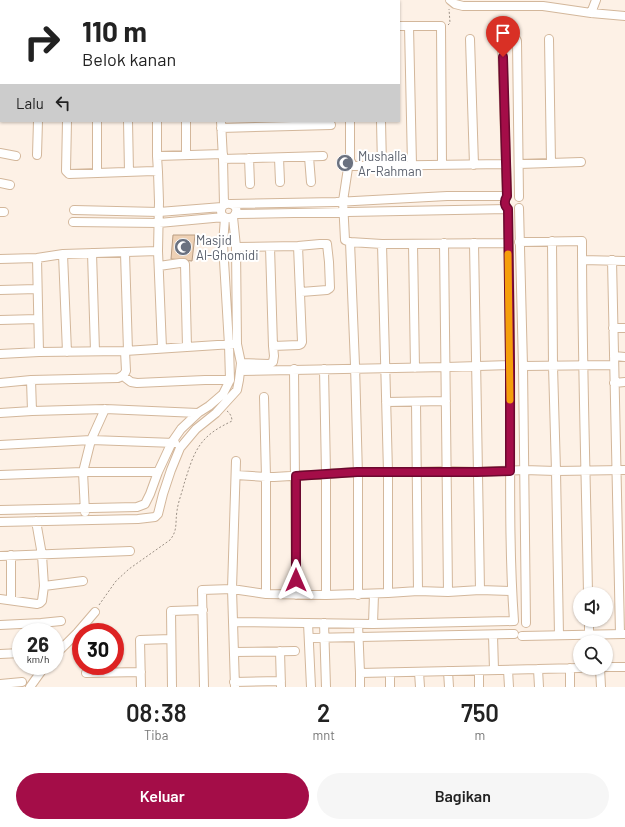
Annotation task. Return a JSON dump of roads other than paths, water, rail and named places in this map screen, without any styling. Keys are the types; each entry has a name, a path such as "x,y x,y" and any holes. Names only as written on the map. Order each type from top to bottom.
{"street":[{"path":"591,13 596,0"},
{"path":"450,3 463,6 543,6 625,16"},
{"path":"400,26 441,26 442,165"},
{"path":"409,26 412,165"},
{"path":"510,38 516,39 517,41 519,197 521,202 519,208 519,242 523,366 527,628 526,631 518,635 511,629 514,621 510,471 508,209 505,203 507,196 502,42 503,40 510,38"},
{"path":"470,39 474,164"},
{"path":"549,39 551,163"},
{"path":"37,155 38,122"},
{"path":"67,122 66,171 69,174 158,172"},
{"path":"97,122 97,174"},
{"path":"128,122 128,172"},
{"path":"157,122 159,212 158,251 162,348"},
{"path":"186,122 186,155"},
{"path":"350,122 350,160 353,166 506,164"},
{"path":"381,122 382,166"},
{"path":"230,217 222,214 221,211 226,205 221,125 331,125"},
{"path":"0,153 16,156"},
{"path":"157,156 186,155 249,158 323,156"},
{"path":"309,157 310,182"},
{"path":"249,158 250,184"},
{"path":"279,158 280,182"},
{"path":"519,164 581,162"},
{"path":"352,164 348,168 340,202 340,212 345,240 350,242 382,244 508,243"},
{"path":"0,183 10,185"},
{"path":"74,210 159,212 226,205 340,202 447,196 507,196 511,194 519,197"},
{"path":"447,196 447,210"},
{"path":"0,510 137,507 145,504 172,442 181,429 198,413 223,394 230,380 223,244 230,217 236,210 235,206 226,205"},
{"path":"73,222 159,223 230,217 340,212 508,209 514,211 519,208"},
{"path":"182,210 182,221"},
{"path":"0,522 138,519 155,517 158,514 171,470 180,448 196,428 216,413 237,390 240,367 238,344 236,247 230,217"},
{"path":"519,242 582,241 588,587"},
{"path":"350,242 355,369 358,595"},
{"path":"552,242 552,366 556,471 559,635"},
{"path":"444,243 448,592"},
{"path":"474,243 480,590"},
{"path":"236,247 327,244 330,262 330,288 301,292"},
{"path":"382,244 388,472 388,594"},
{"path":"413,244 415,368"},
{"path":"273,346 299,345 302,342 298,246"},
{"path":"240,367 273,362 270,247"},
{"path":"0,259 36,258 63,254 158,251"},
{"path":"92,253 95,351"},
{"path":"0,383 31,380 118,378 125,375 125,253"},
{"path":"63,254 68,352"},
{"path":"508,254 520,254"},
{"path":"36,258 39,352"},
{"path":"582,260 625,261"},
{"path":"309,638 622,634 621,470 619,408 614,383 612,260"},
{"path":"159,266 180,263 185,264 187,347"},
{"path":"0,290 37,289"},
{"path":"0,320 38,319"},
{"path":"613,328 625,328"},
{"path":"0,354 126,351 238,344"},
{"path":"614,356 625,357"},
{"path":"240,367 355,369 510,365"},
{"path":"523,366 614,365"},
{"path":"294,369 296,595"},
{"path":"324,369 326,595"},
{"path":"123,376 131,382 137,383 230,380"},
{"path":"31,380 32,411"},
{"path":"614,383 625,382"},
{"path":"264,397 266,594"},
{"path":"386,402 446,401"},
{"path":"416,402 418,591"},
{"path":"0,413 105,409 198,413"},
{"path":"86,519 84,507 83,472 91,440 105,409"},
{"path":"0,445 91,440 184,443"},
{"path":"236,462 232,590 234,684 281,684 280,651"},
{"path":"236,475 296,476 357,472 621,470"},
{"path":"0,475 83,472 158,472"},
{"path":"0,599 37,604 42,602 44,586 42,555 36,521"},
{"path":"0,556 130,551"},
{"path":"11,555 11,600"},
{"path":"44,586 83,581"},
{"path":"204,687 202,590 232,590 266,594 296,595 358,595 418,591 512,591"},
{"path":"373,624 374,594"},
{"path":"172,687 171,611 202,610"},
{"path":"64,646 94,612"},
{"path":"233,622 373,624 522,620 526,623"},
{"path":"0,625 61,621"},
{"path":"308,623 311,687"},
{"path":"324,623 326,687"},
{"path":"452,623 453,635"},
{"path":"358,624 360,687"},
{"path":"589,627 589,634"},
{"path":"492,635 494,670"},
{"path":"141,687 140,640 171,639"},
{"path":"234,652 295,651"},
{"path":"0,654 12,653"},
{"path":"613,667 625,666"},
{"path":"360,673 570,668 570,687"},
{"path":"538,669 539,687"},
{"path":"124,670 141,672"},
{"path":"508,670 509,687"},
{"path":"448,671 449,687"},
{"path":"479,671 479,687"},
{"path":"419,672 420,687"},
{"path":"390,673 390,687"},
{"path":"30,687 39,675"},
{"path":"600,675 601,687"},
{"path":"0,684 22,682"}],"place":[{"name":"Mushalla Ar-Rahman","path":"345,163"},
{"name":"Masjid Al-Ghomidi","path":"183,247"}]}
